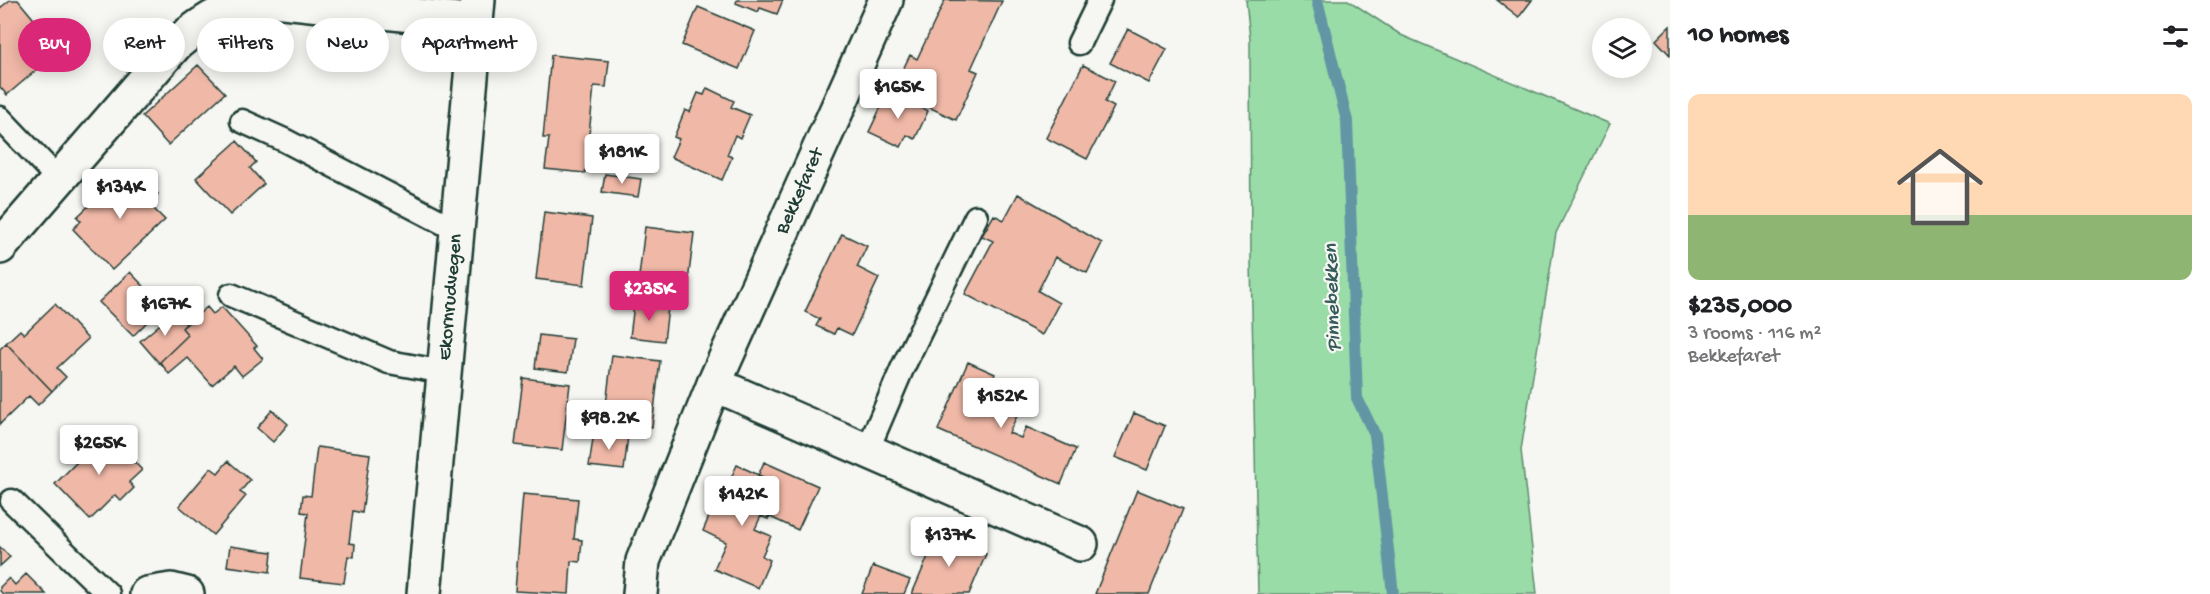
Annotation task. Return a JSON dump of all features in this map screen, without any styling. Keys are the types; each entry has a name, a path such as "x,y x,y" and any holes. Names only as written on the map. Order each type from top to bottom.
{"street":[{"path":"0,247 176,44 227,4 273,0 477,11"},
{"name":"Bekkefaret","path":"640,594 643,561 714,384 886,0"},
{"name":"Ekornrudvegen","path":"424,594 477,11"},
{"path":"714,384 1082,544"},
{"path":"147,594 171,590 187,594"}],"lane":[{"path":"1079,43 1100,0"},
{"path":"0,118 58,179"},
{"path":"242,121 284,140 457,230"},
{"path":"867,451 902,369 976,217"},
{"path":"231,296 389,362 444,372"},
{"path":"12,501 108,594"}],"green space":[{"path":"1246,0 1348,0 1401,35 1610,124 1556,233 1521,450 1537,594 1258,594 1251,262 1250,39"}],"building":[{"path":"10,0 18,0 33,18 18,18 18,72 34,72 7,95 0,87 0,8"},
{"path":"737,0 783,0 777,14 760,8 758,12 736,3"},
{"path":"945,0 1002,1 971,69 978,72 956,120 893,90 910,55 917,59"},
{"path":"1497,0 1532,0 1519,17"},
{"path":"698,7 755,31 739,69 682,45"},
{"path":"1670,26 1670,55 1656,40"},
{"path":"1128,29 1167,49 1149,83 1110,63"},
{"path":"551,55 609,61 606,87 594,86 585,173 545,169 549,138 543,138"},
{"path":"1083,65 1115,81 1105,102 1114,107 1087,159 1046,138"},
{"path":"197,66 197,72 205,72 225,93 168,145 142,116"},
{"path":"707,88 734,101 731,107 750,115 740,138 735,135 727,155 732,157 722,180 671,157 679,139 674,137 685,110 690,112 698,93 704,95"},
{"path":"888,92 928,111 915,139 907,135 901,147 869,132"},
{"path":"237,141 256,162 250,168 264,184 230,215 196,178"},
{"path":"135,171 158,194 148,203 165,220 112,270 73,229 81,221 77,217 97,198 112,185 116,189"},
{"path":"605,174 641,179 638,197 602,192"},
{"path":"1018,194 1102,243 1087,273 1055,257 1038,291 1059,303 1042,335 965,294 993,241 982,236 994,215 1004,220"},
{"path":"544,212 592,218 584,285 536,279"},
{"path":"645,227 694,233 686,298 637,293"},
{"path":"842,234 867,246 857,267 879,278 852,335 837,328 834,334 816,326 820,319 805,312"},
{"path":"130,272 163,306 133,336 99,302"},
{"path":"55,304 88,339 57,368 66,377 52,391 6,343 20,330 24,334"},
{"path":"634,304 668,308 664,341 630,337"},
{"path":"207,307 213,314 222,307 257,346 254,348 263,359 242,376 234,366 212,385 188,358 169,374 160,362 188,335 182,328"},
{"path":"176,311 186,324 182,328 188,335 159,363 140,341"},
{"path":"539,335 573,339 568,372 535,368"},
{"path":"6,343 52,391 38,405 29,396 0,424 0,349"},
{"path":"612,355 660,361 652,427 604,421"},
{"path":"968,362 995,374 983,401 1017,416 1009,433 1021,438 1026,427 1076,449 1061,484 938,430"},
{"path":"523,378 570,384 562,450 515,445"},
{"path":"272,410 288,424 273,442 257,428"},
{"path":"1134,413 1165,426 1147,470 1115,457"},
{"path":"101,428 142,470 129,482 134,488 121,501 115,495 90,520 55,484 90,449 85,444"},
{"path":"594,432 628,436 624,470 589,466"},
{"path":"317,447 370,454 362,513 353,511 349,543 355,544 354,557 348,556 344,583 300,578 308,513 301,512 303,495 311,496"},
{"path":"228,461 250,480 240,492 246,496 213,535 179,506 211,468 218,473"},
{"path":"764,462 818,486 798,530 768,516 768,519 761,516 776,483 758,476"},
{"path":"737,465 776,483 755,529 771,536 762,556 770,560 758,588 714,569 726,542 703,531 717,498 721,500"},
{"path":"1137,490 1183,509 1149,594 1095,594"},
{"path":"523,494 578,499 574,539 582,540 580,562 571,561 569,594 515,591"},
{"path":"938,533 986,554 969,594 912,594"},
{"path":"230,546 272,552 270,572 227,566"},
{"path":"0,547 10,557 0,566"},
{"path":"873,566 910,580 904,594 862,594"},
{"path":"26,574 46,594 3,594 0,591 0,587 9,578 15,585"}],"waterway":[{"name":"Pinnebekken","path":"1317,0 1347,121 1357,398 1375,435 1393,594"}]}
